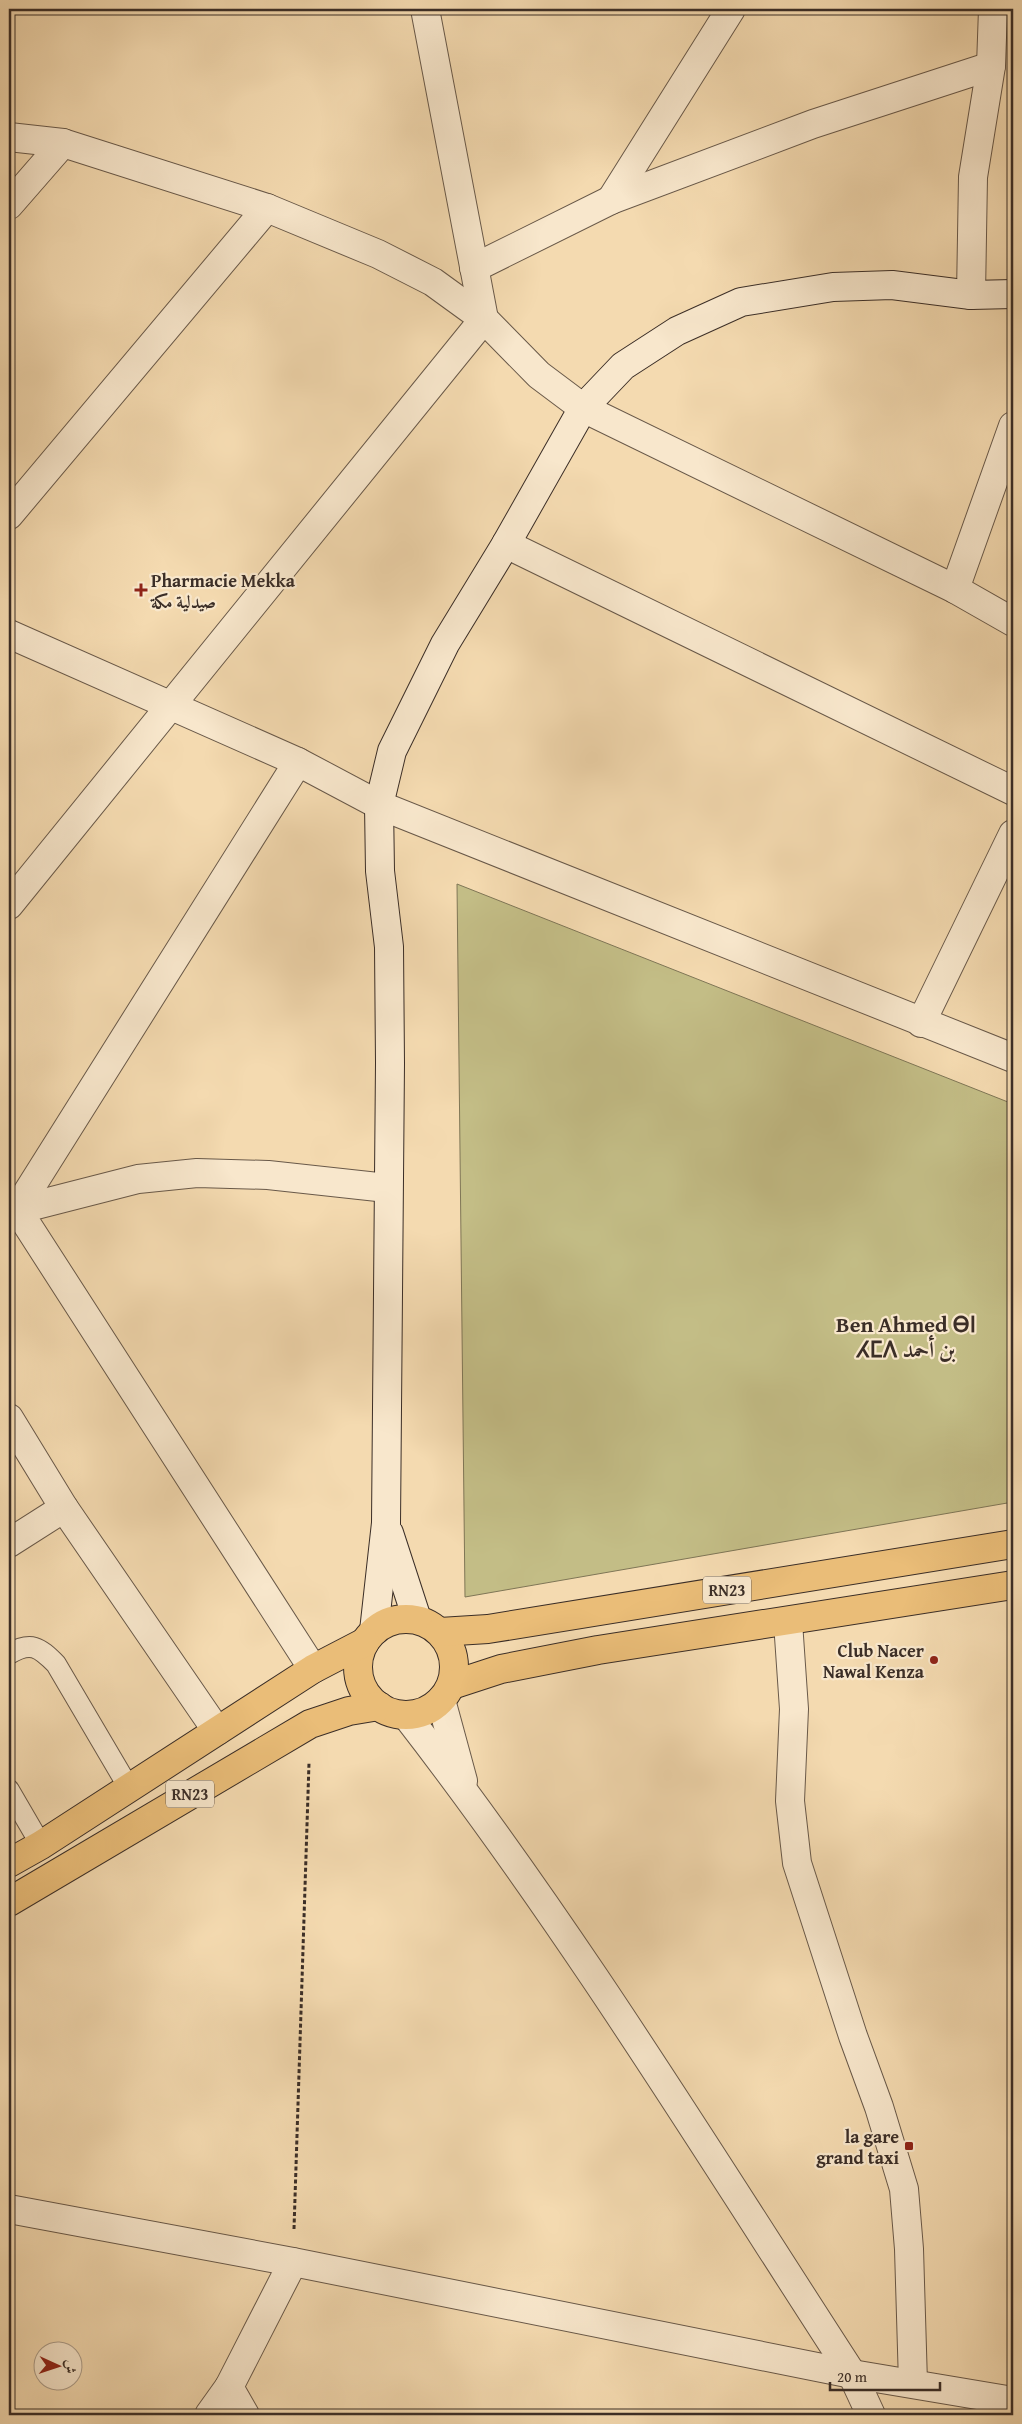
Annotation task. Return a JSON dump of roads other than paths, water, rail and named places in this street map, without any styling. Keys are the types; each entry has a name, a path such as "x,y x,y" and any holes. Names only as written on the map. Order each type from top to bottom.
{"main road":[{"name":"RN23","path":"9,1863 41,1845 313,1669 369,1637 387,1622 402,1618 428,1626 488,1629 1013,1544"},
{"name":"RN23","path":"9,1902 310,1724 349,1711 378,1706 392,1713 406,1715 431,1708 446,1692 501,1669 598,1650 788,1622 1013,1585"},
{"path":"428,1626 448,1643 454,1656 455,1670 446,1692"},
{"path":"369,1637 359,1656 358,1670 361,1684 368,1696 378,1706"}],"street":[{"path":"425,9 484,319"},
{"path":"611,200 731,9"},
{"path":"971,294 972,177 991,66 992,9"},
{"path":"474,268 611,200 813,124 991,66"},
{"path":"9,137 63,143 267,208 378,254 425,278 484,319 538,375 583,408 955,589 1013,622"},
{"path":"9,206 63,143"},
{"path":"9,515 267,208"},
{"path":"369,1637 386,1522 387,1188 390,1063 389,947 380,872 378,805 392,751 440,653 506,544 583,408 622,366 676,331 741,302 833,287 882,285 971,294 1013,294"},
{"path":"9,905 484,319"},
{"path":"955,589 1013,426"},
{"path":"506,544 1013,791"},
{"path":"9,634 298,762 378,805 1013,1058"},
{"path":"13,1210 298,762"},
{"path":"922,1023 1013,834"},
{"path":"13,1210 138,1179 197,1173 268,1175 387,1188"},
{"path":"13,1210 313,1669"},
{"path":"9,1418 64,1508 217,1731"},
{"path":"9,1543 64,1508"},
{"path":"386,1522 428,1626"},
{"path":"788,1622 794,1709 790,1801 797,1862 853,2036 879,2107 904,2189 909,2249 913,2383"},
{"path":"446,1692 466,1792"},
{"path":"406,1715 466,1792 592,1974 852,2374 871,2415"},
{"path":"9,2209 293,2262 852,2374 1013,2401"},
{"path":"209,2415 229,2387 293,2262"},
{"path":"229,2387 245,2415"}],"lane":[{"path":"9,1654 23,1646 41,1649 56,1664 129,1788"},
{"path":"9,1790 41,1845"}],"place":[{"name":"Pharmacie Mekka صيدلية مكة","path":"141,590"},
{"name":"Club Nacer Nawal Kenza","path":"934,1660"},
{"name":"la gare grand taxi","path":"909,2146"}],"district":[{"name":"Ben Ahmed ⴱⵏ ⵃⵎⴷ بن أحمد","path":"906,1336"}]}
